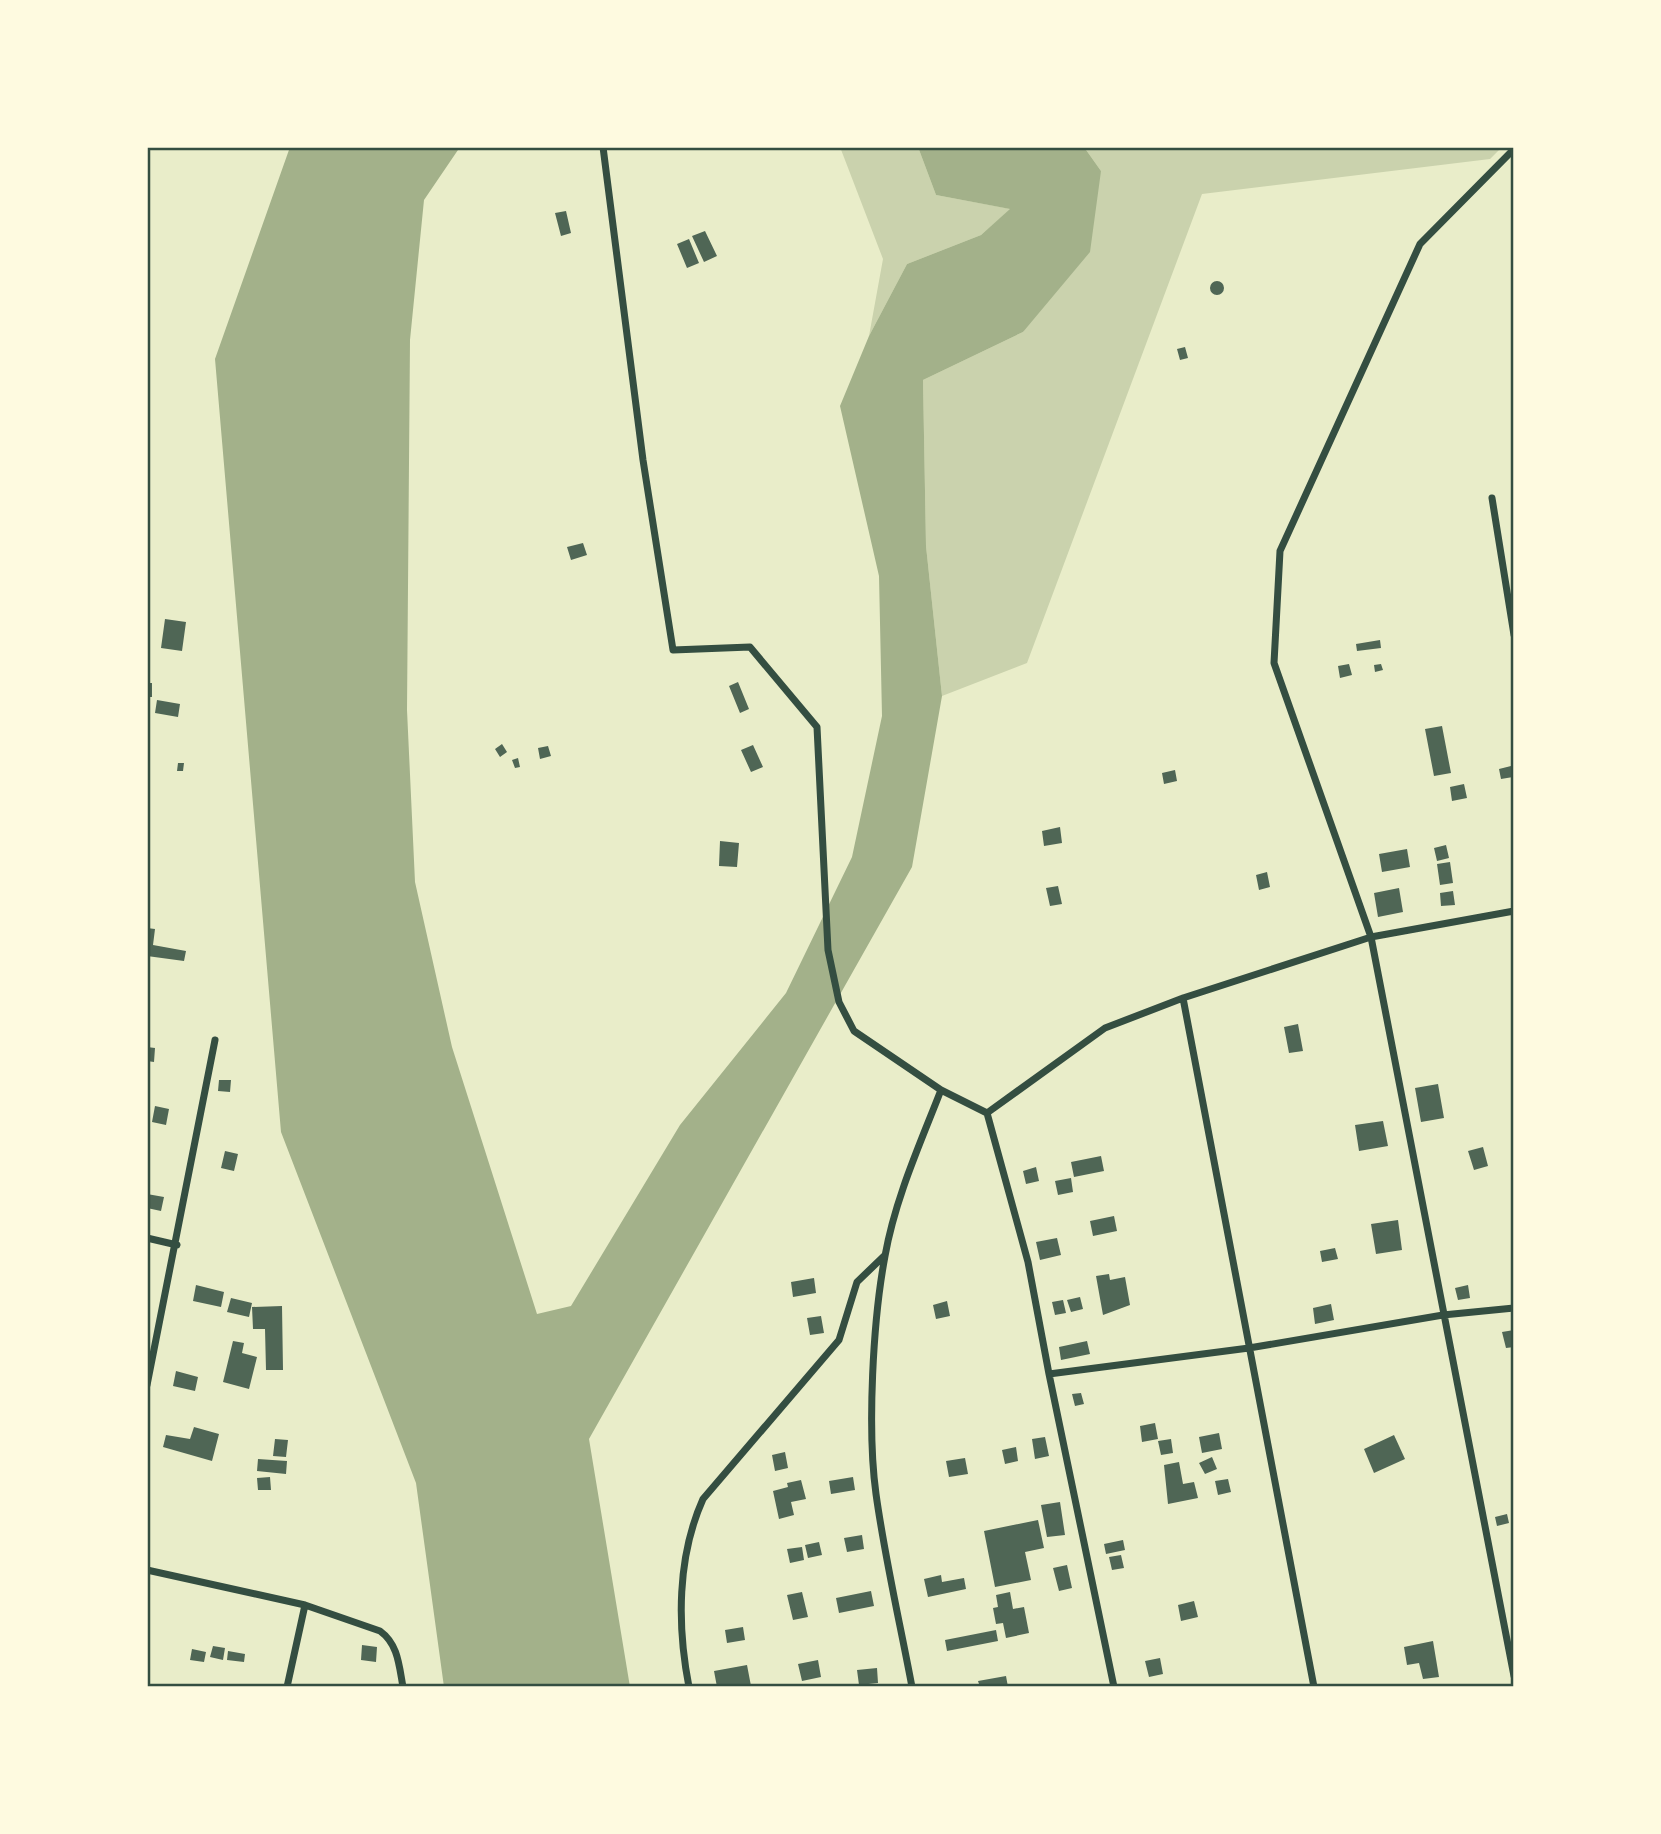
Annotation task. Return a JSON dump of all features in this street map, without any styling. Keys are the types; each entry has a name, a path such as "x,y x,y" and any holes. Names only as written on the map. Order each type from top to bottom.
{"street":[{"path":"603,147 643,460 673,650 750,647 817,727 828,950 839,1002 854,1031 941,1090 987,1113 1028,1262 1114,1687"},
{"path":"1514,149 1420,244 1280,551 1274,663 1371,937 1514,1676"},
{"path":"1492,498 1514,635"},
{"path":"987,1113 1105,1028 1183,998 1371,937 1514,911"},
{"path":"1183,998 1314,1687"},
{"path":"147,1385 177,1245 215,1040"},
{"path":"912,1687 876,1492 875,1351 885,1255 904,1186 941,1090"},
{"path":"147,1238 177,1245"},
{"path":"689,1687 682,1638 682,1581 692,1523 703,1499 839,1340 857,1282 885,1255"},
{"path":"1049,1374 1249,1348 1443,1315 1514,1308"},
{"path":"147,1570 305,1605 380,1631 390,1639 396,1652 403,1687"},
{"path":"287,1687 305,1605"}],"shaded area":[{"path":"290,147 460,147 424,200 410,340 407,710 415,882 452,1047 537,1314 571,1306 680,1125 786,993 852,857 882,716 879,576 840,406 869,336 907,264 981,235 1010,209 936,195 918,147 1084,147 1101,171 1090,252 1023,332 923,380 926,546 942,696 912,867 589,1439 630,1687 444,1687 416,1483 281,1132 215,359"},
{"path":"840,147 918,147 936,195 1011,209 981,235 907,264 869,336 883,259"},
{"path":"1084,147 1502,147 1490,159 1202,194 1027,663 942,696 926,546 923,380 1023,332 1101,171"}],"building":[{"path":"566,211 571,233 561,236 555,213"},
{"path":"705,231 717,256 704,262 692,236"},
{"path":"689,239 699,263 687,268 677,244"},
{"path":"1214,281 1220,281 1224,288 1220,295 1214,295 1210,291 1210,285"},
{"path":"1185,347 1188,358 1180,360 1177,349"},
{"path":"583,543 587,555 571,560 567,547"},
{"path":"165,619 186,622 182,651 161,648"},
{"path":"1380,640 1381,648 1357,651 1356,644"},
{"path":"1349,664 1352,675 1340,678 1338,666"},
{"path":"1381,664 1383,670 1375,672 1374,665"},
{"path":"738,682 749,709 740,713 729,686"},
{"path":"147,683 152,683 152,697 147,697"},
{"path":"157,700 180,704 178,717 155,713"},
{"path":"1442,726 1451,773 1434,776 1425,729"},
{"path":"502,744 507,752 500,757 495,749"},
{"path":"753,745 763,767 751,772 741,750"},
{"path":"548,746 551,756 540,759 538,748"},
{"path":"518,758 520,767 515,768 512,760"},
{"path":"178,763 184,763 183,771 177,771"},
{"path":"1511,766 1513,777 1501,779 1499,769"},
{"path":"1175,770 1177,781 1164,784 1162,773"},
{"path":"1464,784 1467,798 1452,801 1450,787"},
{"path":"1060,827 1062,843 1044,846 1042,831"},
{"path":"720,841 739,843 737,867 719,866"},
{"path":"1446,845 1449,858 1437,861 1434,848"},
{"path":"1407,849 1410,867 1382,872 1379,854"},
{"path":"1450,862 1453,883 1440,885 1437,864"},
{"path":"1267,872 1270,887 1259,890 1256,875"},
{"path":"1058,886 1062,904 1050,906 1046,888"},
{"path":"1399,888 1403,912 1378,917 1374,893"},
{"path":"1453,891 1455,905 1441,906 1440,893"},
{"path":"147,928 155,929 153,945 186,951 184,961 147,956"},
{"path":"1298,1024 1303,1051 1289,1053 1284,1027"},
{"path":"147,1047 155,1048 154,1062 147,1061"},
{"path":"219,1080 231,1080 230,1092 218,1091"},
{"path":"1438,1084 1444,1118 1421,1122 1415,1088"},
{"path":"155,1106 169,1109 166,1125 152,1122"},
{"path":"1383,1121 1388,1146 1359,1151 1355,1125"},
{"path":"1483,1147 1488,1166 1474,1170 1468,1151"},
{"path":"225,1151 238,1154 234,1171 221,1168"},
{"path":"1101,1156 1104,1171 1074,1177 1071,1162"},
{"path":"1036,1167 1039,1181 1026,1184 1023,1171"},
{"path":"1071,1178 1073,1192 1058,1195 1055,1181"},
{"path":"147,1194 164,1197 161,1211 147,1208"},
{"path":"1114,1216 1117,1231 1093,1236 1090,1221"},
{"path":"1398,1220 1402,1250 1376,1254 1371,1224"},
{"path":"1057,1238 1061,1255 1040,1260 1036,1242"},
{"path":"1335,1248 1338,1259 1322,1262 1320,1251"},
{"path":"1109,1274 1110,1280 1125,1277 1130,1305 1103,1315 1096,1276"},
{"path":"814,1278 816,1293 793,1297 791,1282"},
{"path":"196,1285 224,1292 221,1307 193,1301"},
{"path":"1468,1285 1470,1298 1458,1300 1455,1288"},
{"path":"1080,1297 1083,1309 1071,1312 1067,1300"},
{"path":"231,1298 252,1303 249,1317 227,1312"},
{"path":"1063,1300 1066,1313 1055,1315 1052,1302"},
{"path":"947,1301 950,1316 936,1319 933,1305"},
{"path":"1331,1304 1334,1320 1315,1324 1313,1308"},
{"path":"282,1306 283,1370 266,1370 265,1329 253,1329 252,1307"},
{"path":"821,1316 824,1333 810,1335 807,1318"},
{"path":"1514,1330 1514,1347 1506,1348 1502,1332"},
{"path":"233,1341 244,1343 242,1353 257,1357 249,1389 223,1382"},
{"path":"1087,1341 1090,1354 1061,1360 1059,1347"},
{"path":"176,1371 198,1377 195,1391 173,1386"},
{"path":"1081,1393 1084,1404 1075,1406 1072,1394"},
{"path":"1155,1423 1158,1439 1142,1442 1140,1426"},
{"path":"194,1427 219,1434 212,1461 163,1447 166,1435 190,1439"},
{"path":"1219,1433 1222,1449 1202,1453 1199,1437"},
{"path":"1394,1435 1405,1459 1374,1473 1364,1449"},
{"path":"1045,1437 1049,1456 1035,1459 1032,1439"},
{"path":"275,1439 288,1440 286,1457 273,1456"},
{"path":"1171,1439 1173,1453 1161,1455 1158,1441"},
{"path":"1016,1447 1018,1461 1005,1464 1002,1450"},
{"path":"785,1452 788,1468 775,1471 772,1455"},
{"path":"1212,1457 1217,1469 1205,1474 1199,1463"},
{"path":"965,1458 968,1474 949,1477 946,1461"},
{"path":"258,1459 287,1461 286,1474 257,1471"},
{"path":"1179,1462 1183,1484 1194,1482 1198,1498 1168,1504 1164,1465"},
{"path":"270,1477 271,1490 258,1490 257,1478"},
{"path":"853,1477 855,1490 831,1494 829,1481"},
{"path":"1228,1479 1231,1492 1218,1495 1215,1481"},
{"path":"801,1480 806,1499 791,1502 794,1515 779,1519 773,1491 788,1487 787,1483"},
{"path":"1060,1502 1065,1535 1047,1537 1041,1505"},
{"path":"1507,1514 1509,1523 1497,1526 1495,1517"},
{"path":"1038,1520 1044,1548 1025,1552 1031,1580 995,1587 984,1531"},
{"path":"862,1535 864,1549 847,1552 844,1538"},
{"path":"1123,1540 1125,1550 1106,1554 1104,1544"},
{"path":"819,1542 822,1555 808,1558 805,1545"},
{"path":"802,1547 804,1560 790,1563 787,1549"},
{"path":"1121,1555 1124,1568 1112,1570 1109,1557"},
{"path":"1067,1565 1072,1588 1059,1591 1053,1568"},
{"path":"941,1575 942,1582 964,1578 966,1589 928,1597 924,1579"},
{"path":"871,1591 874,1606 839,1613 836,1598"},
{"path":"802,1592 808,1617 793,1620 787,1595"},
{"path":"1010,1592 1013,1609 1024,1607 1029,1633 1006,1638 1003,1623 996,1624 993,1608 998,1607 996,1595"},
{"path":"1194,1601 1198,1617 1181,1621 1178,1605"},
{"path":"743,1627 745,1640 727,1643 725,1630"},
{"path":"996,1630 998,1641 947,1651 945,1640"},
{"path":"1433,1641 1439,1677 1423,1679 1419,1663 1407,1665 1404,1647"},
{"path":"362,1645 377,1647 376,1662 361,1660"},
{"path":"213,1646 225,1648 223,1660 210,1657"},
{"path":"192,1649 206,1652 204,1662 190,1660"},
{"path":"228,1651 245,1654 244,1662 227,1660"},
{"path":"1160,1658 1163,1674 1149,1677 1145,1661"},
{"path":"818,1660 821,1677 802,1681 798,1664"},
{"path":"747,1665 751,1686 717,1687 714,1671"},
{"path":"877,1668 878,1683 859,1685 857,1670"},
{"path":"1006,1676 1008,1687 980,1687 978,1681"}]}
